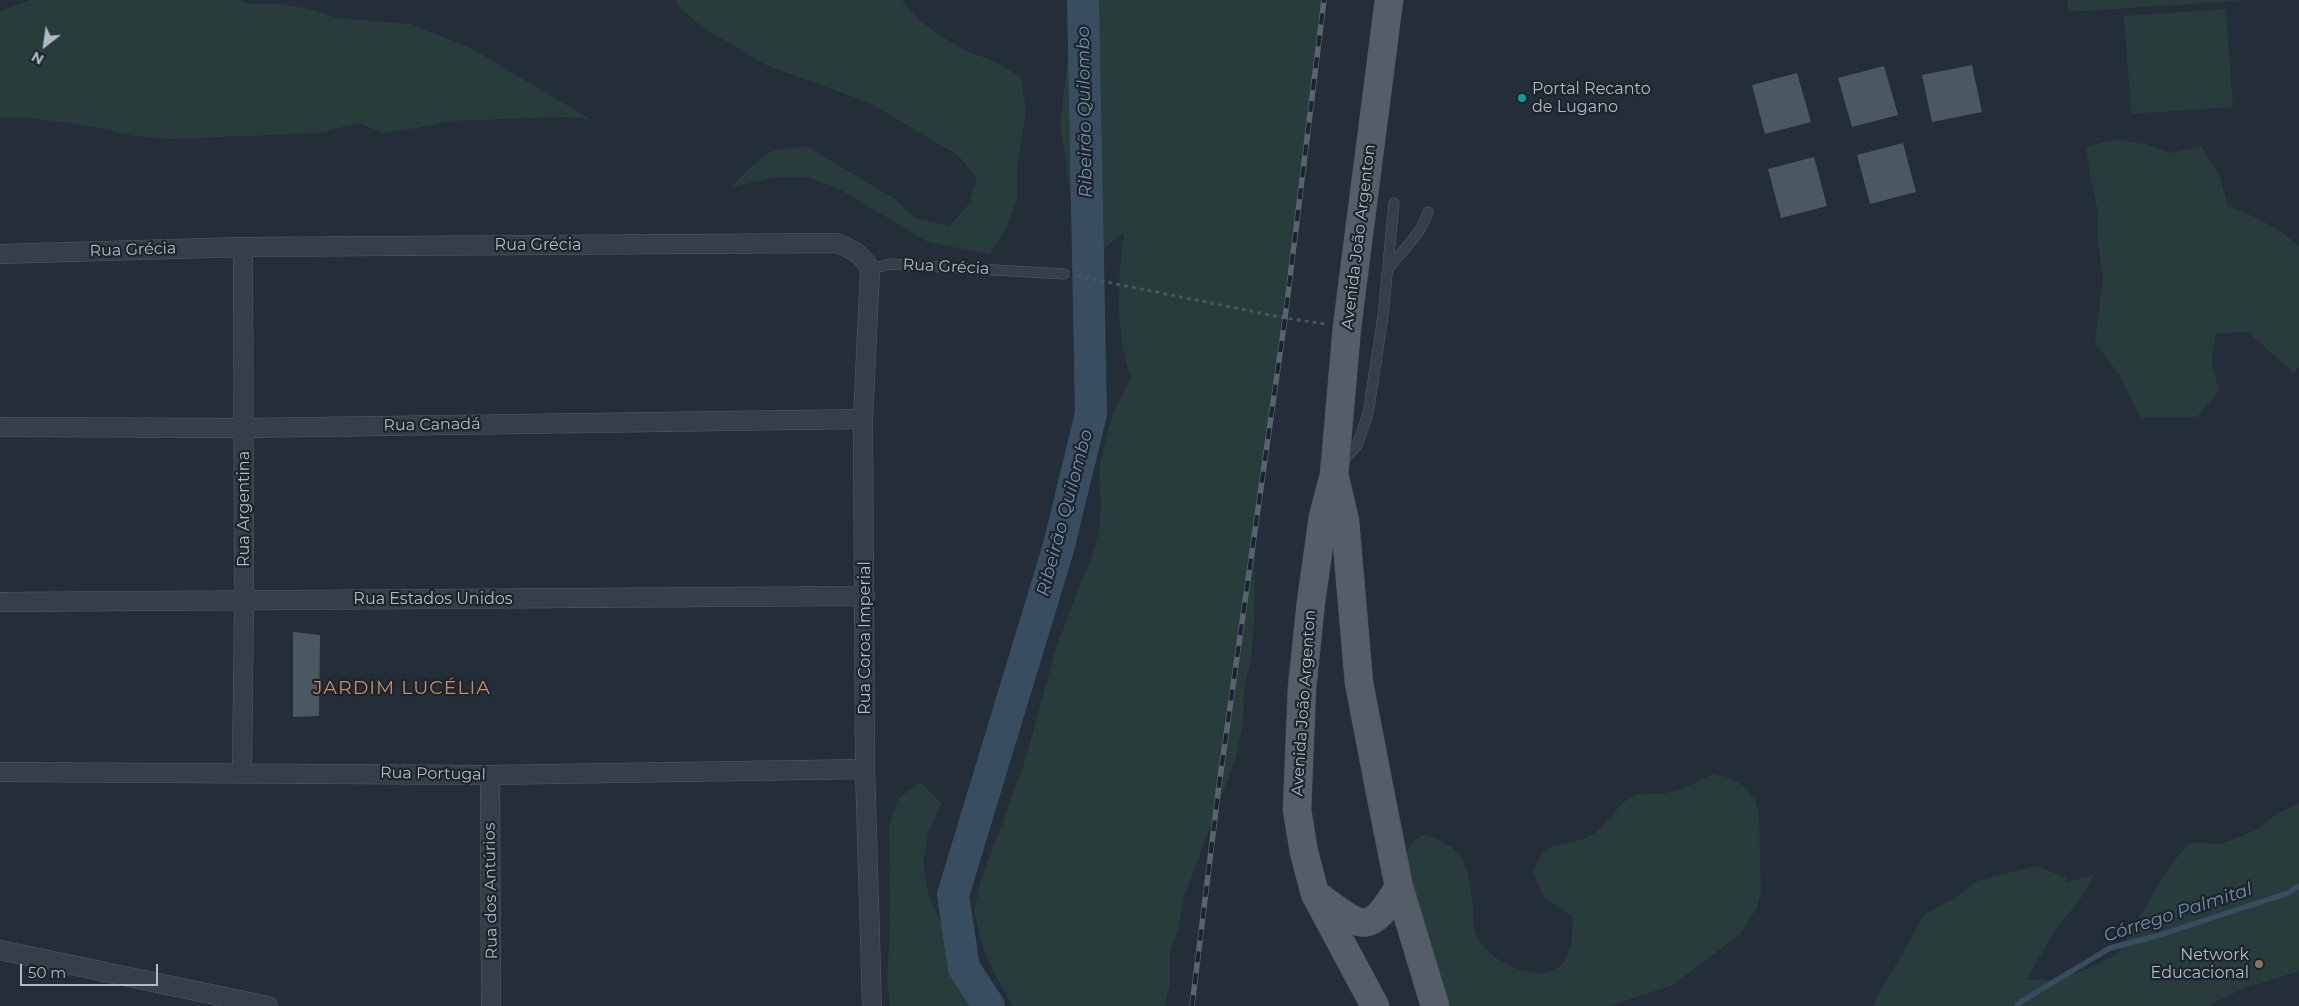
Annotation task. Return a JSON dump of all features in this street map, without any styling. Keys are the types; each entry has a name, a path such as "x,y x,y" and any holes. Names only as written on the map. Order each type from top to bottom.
{"main road":[{"name":"Avenida João Argenton","path":"1375,1006 1316,894 1304,852 1297,810 1302,688 1322,517 1335,473 1347,327 1389,0"},
{"name":"Avenida João Argenton","path":"1335,473 1345,521 1359,683 1399,887 1434,1006"},
{"path":"1316,894 1350,919 1364,923 1376,920 1399,887"}],"street":[{"name":"Rua Grécia","path":"0,254 243,247 836,243 854,250 864,258 870,269"},
{"name":"Rua Argentina","path":"242,772 244,601 243,247"},
{"name":"Rua Coroa Imperial","path":"870,269 863,419 866,769 872,1006"},
{"name":"Rua Canadá","path":"0,428 244,428 863,419"},
{"name":"Rua Estados Unidos","path":"0,602 865,596"},
{"name":"Rua Portugal","path":"0,772 490,775 866,769"},
{"name":"Rua dos Antúrios","path":"490,775 491,1006"},
{"path":"0,950 268,1006"}],"lane":[{"path":"1335,473 1357,445 1368,414 1378,360 1389,268 1394,203"},
{"path":"1389,268 1418,233 1424,224 1428,212"},
{"name":"Rua Grécia","path":"870,269 890,264 1064,274"}],"path":[{"path":"1064,274 1285,318 1347,327"}],"green space":[{"path":"30,0 239,0 250,4 282,4 310,9 337,18 410,24 471,48 590,119 559,117 448,121 384,133 358,123 320,133 171,139 134,136 101,128 31,118 0,118 0,11"},
{"path":"676,0 902,0 918,19 941,36 966,51 994,61 1021,77 1026,110 1017,168 1017,200 1007,226 990,254 928,242 839,189 808,177 776,177 732,187 748,169 771,151 806,146 895,199 915,218 949,226 968,205 977,179 959,156 870,103 766,65 705,29 679,7"},
{"path":"1085,0 1323,0 1269,414 1274,417 1256,521 1254,621 1251,658 1244,691 1243,723 1236,757 1184,897 1179,926 1170,952 1170,984 1165,1006 1013,1006 993,971 982,944 974,912 980,883 1024,764 1057,645 1091,558 1099,531 1101,502 1099,471 1105,442 1113,414 1131,378 1122,343 1119,306 1124,232 1099,253 1085,248 1077,234 1060,125 1067,64 1084,20"},
{"path":"2067,0 2250,0 2068,12"},
{"path":"2226,9 2233,107 2131,114 2124,16"},
{"path":"2116,139 2145,144 2171,153 2201,146 2220,176 2228,206 2283,233 2299,246 2299,367 2294,373 2248,332 2216,333 2211,361 2219,391 2197,417 2140,417 2120,376 2095,343 2103,277 2098,243 2098,211 2086,147"},
{"path":"1713,774 1733,779 1745,787 1755,800 1759,813 1761,893 1757,908 1740,934 1673,985 1609,1006 1441,1006 1406,854 1413,841 1426,834 1447,844 1460,855 1470,882 1476,935 1482,945 1492,955 1518,969 1545,973 1556,969 1568,955 1572,938 1572,915 1545,899 1533,873 1543,853 1549,848 1590,836 1602,827 1629,798 1643,794 1673,792"},
{"path":"920,782 941,803 928,833 923,863 928,893 965,979 980,1006 890,1006 887,983 890,922 889,827 898,799"},
{"path":"2299,803 2299,971 2242,989 2207,1006 1872,1006 1925,914 1953,899 1977,881 2036,866 2067,878 2065,883 2094,875 2078,903 2059,924 2026,980 2057,980 2090,968 2118,953 2171,864 2190,843 2221,844 2254,831 2277,814"}],"building":[{"path":"1972,65 1982,112 1932,122 1922,75"},
{"path":"1884,66 1898,115 1852,127 1838,78"},
{"path":"1797,73 1811,122 1765,134 1752,85"},
{"path":"1903,143 1916,192 1870,204 1857,155"},
{"path":"1814,157 1827,206 1781,218 1768,169"},
{"path":"293,632 320,635 319,716 293,717"}],"waterway":[{"name":"Ribeirão Quilombo","path":"989,1006 964,968 953,895 1058,549 1091,414 1083,0"},
{"name":"Córrego Palmital","path":"2017,1006 2022,1001 2110,948 2160,935 2288,893 2299,886"}],"railway":[{"path":"1192,1006 1219,785 1285,318 1324,0"}],"place":[{"name":"Portal Recanto de Lugano","path":"1522,98"},
{"name":"Network Educacional","path":"2259,964"}],"district":[{"name":"JARDIM LUCÉLIA","path":"402,688"}]}
